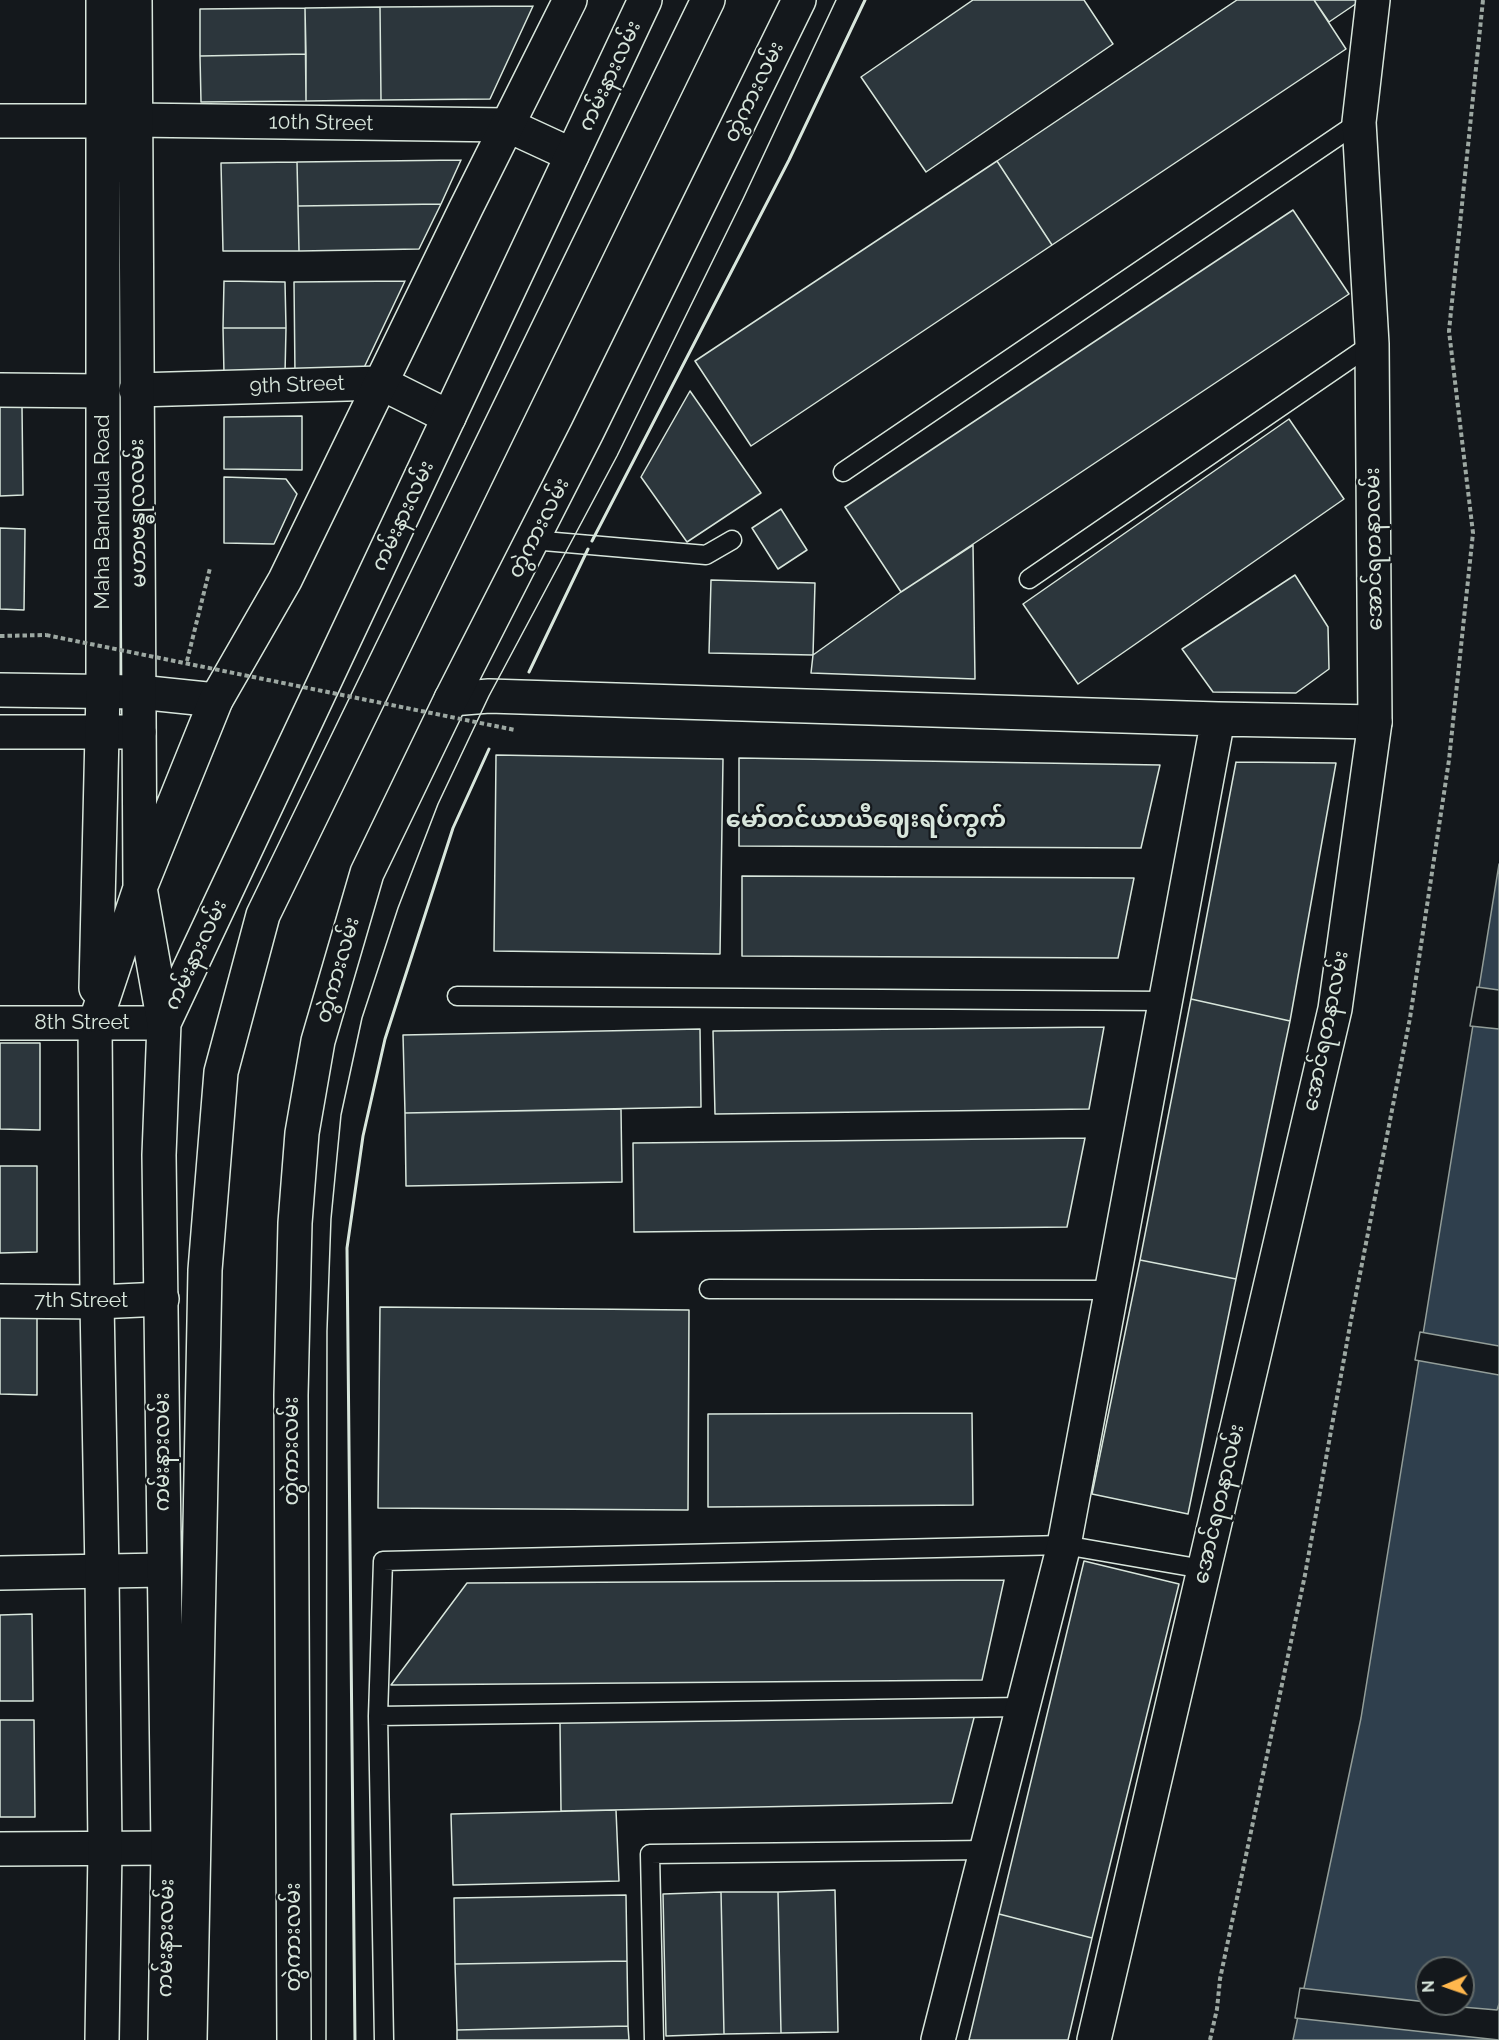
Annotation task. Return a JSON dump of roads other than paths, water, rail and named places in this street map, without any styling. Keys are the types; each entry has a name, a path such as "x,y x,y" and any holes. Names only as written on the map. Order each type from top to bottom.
{"main road":[{"name":"Maha Bandula Road","path":"95,1023 103,691 103,391 119,121 103,0"},
{"name":"မဟာဗန္ဓုလလမ်း","path":"135,0 119,121 136,390 140,888 164,1023"},
{"path":"102,2040 105,1849 95,1023 140,888 216,700 285,580 570,0"},
{"name":"ကမ်းနားလမ်း","path":"165,2040 168,1848 159,1155 164,1023 645,0"},
{"path":"190,2040 205,1270 221,1072 263,915 708,0"},
{"name":"တွဲကားလမ်း","path":"294,2040 291,1395 295,1223 302,1133 318,1041 366,873 799,0"},
{"name":"အောင်ရတနာလမ်း","path":"1094,2040 1335,1009 1375,722 1372,344 1359,122 1373,0"},
{"name":"10th Street","path":"0,121 507,125"},
{"path":"507,125 572,155"},
{"name":"9th Street","path":"136,390 381,383 449,417"},
{"path":"0,390 103,391"},
{"path":"0,690 139,692 216,700"},
{"path":"452,699 501,696 1375,722"},
{"path":"938,2040 1064,1545 1218,719"},
{"path":"0,732 139,732"},
{"name":"8th Street","path":"0,1023 164,1023"},
{"name":"7th Street","path":"0,1301 97,1302 162,1299"},
{"path":"0,1573 102,1573 163,1570"},
{"path":"0,1849 168,1848"}],"lane":[{"path":"843,471 1359,122"},
{"path":"1029,579 1372,344"},
{"path":"532,540 706,555 732,540"},
{"path":"457,996 1165,1001"},
{"path":"709,1289 1110,1290"},
{"path":"384,2040 378,1716 383,1561 1064,1545 1203,1569"},
{"path":"378,1716 1022,1707"},
{"path":"654,2040 650,1854 986,1850"}],"water":[{"path":"1499,864 1499,2040 1293,2040 1361,1718"}],"tram line":[{"path":"326,2040 327,1331 331,1219 341,1115 362,1018 398,908 438,804 489,696 617,456 743,199 836,0"}],"district":[{"name":"မော်တင်ယာယီဈေးရပ်ကွက်","path":"866,820"}]}
